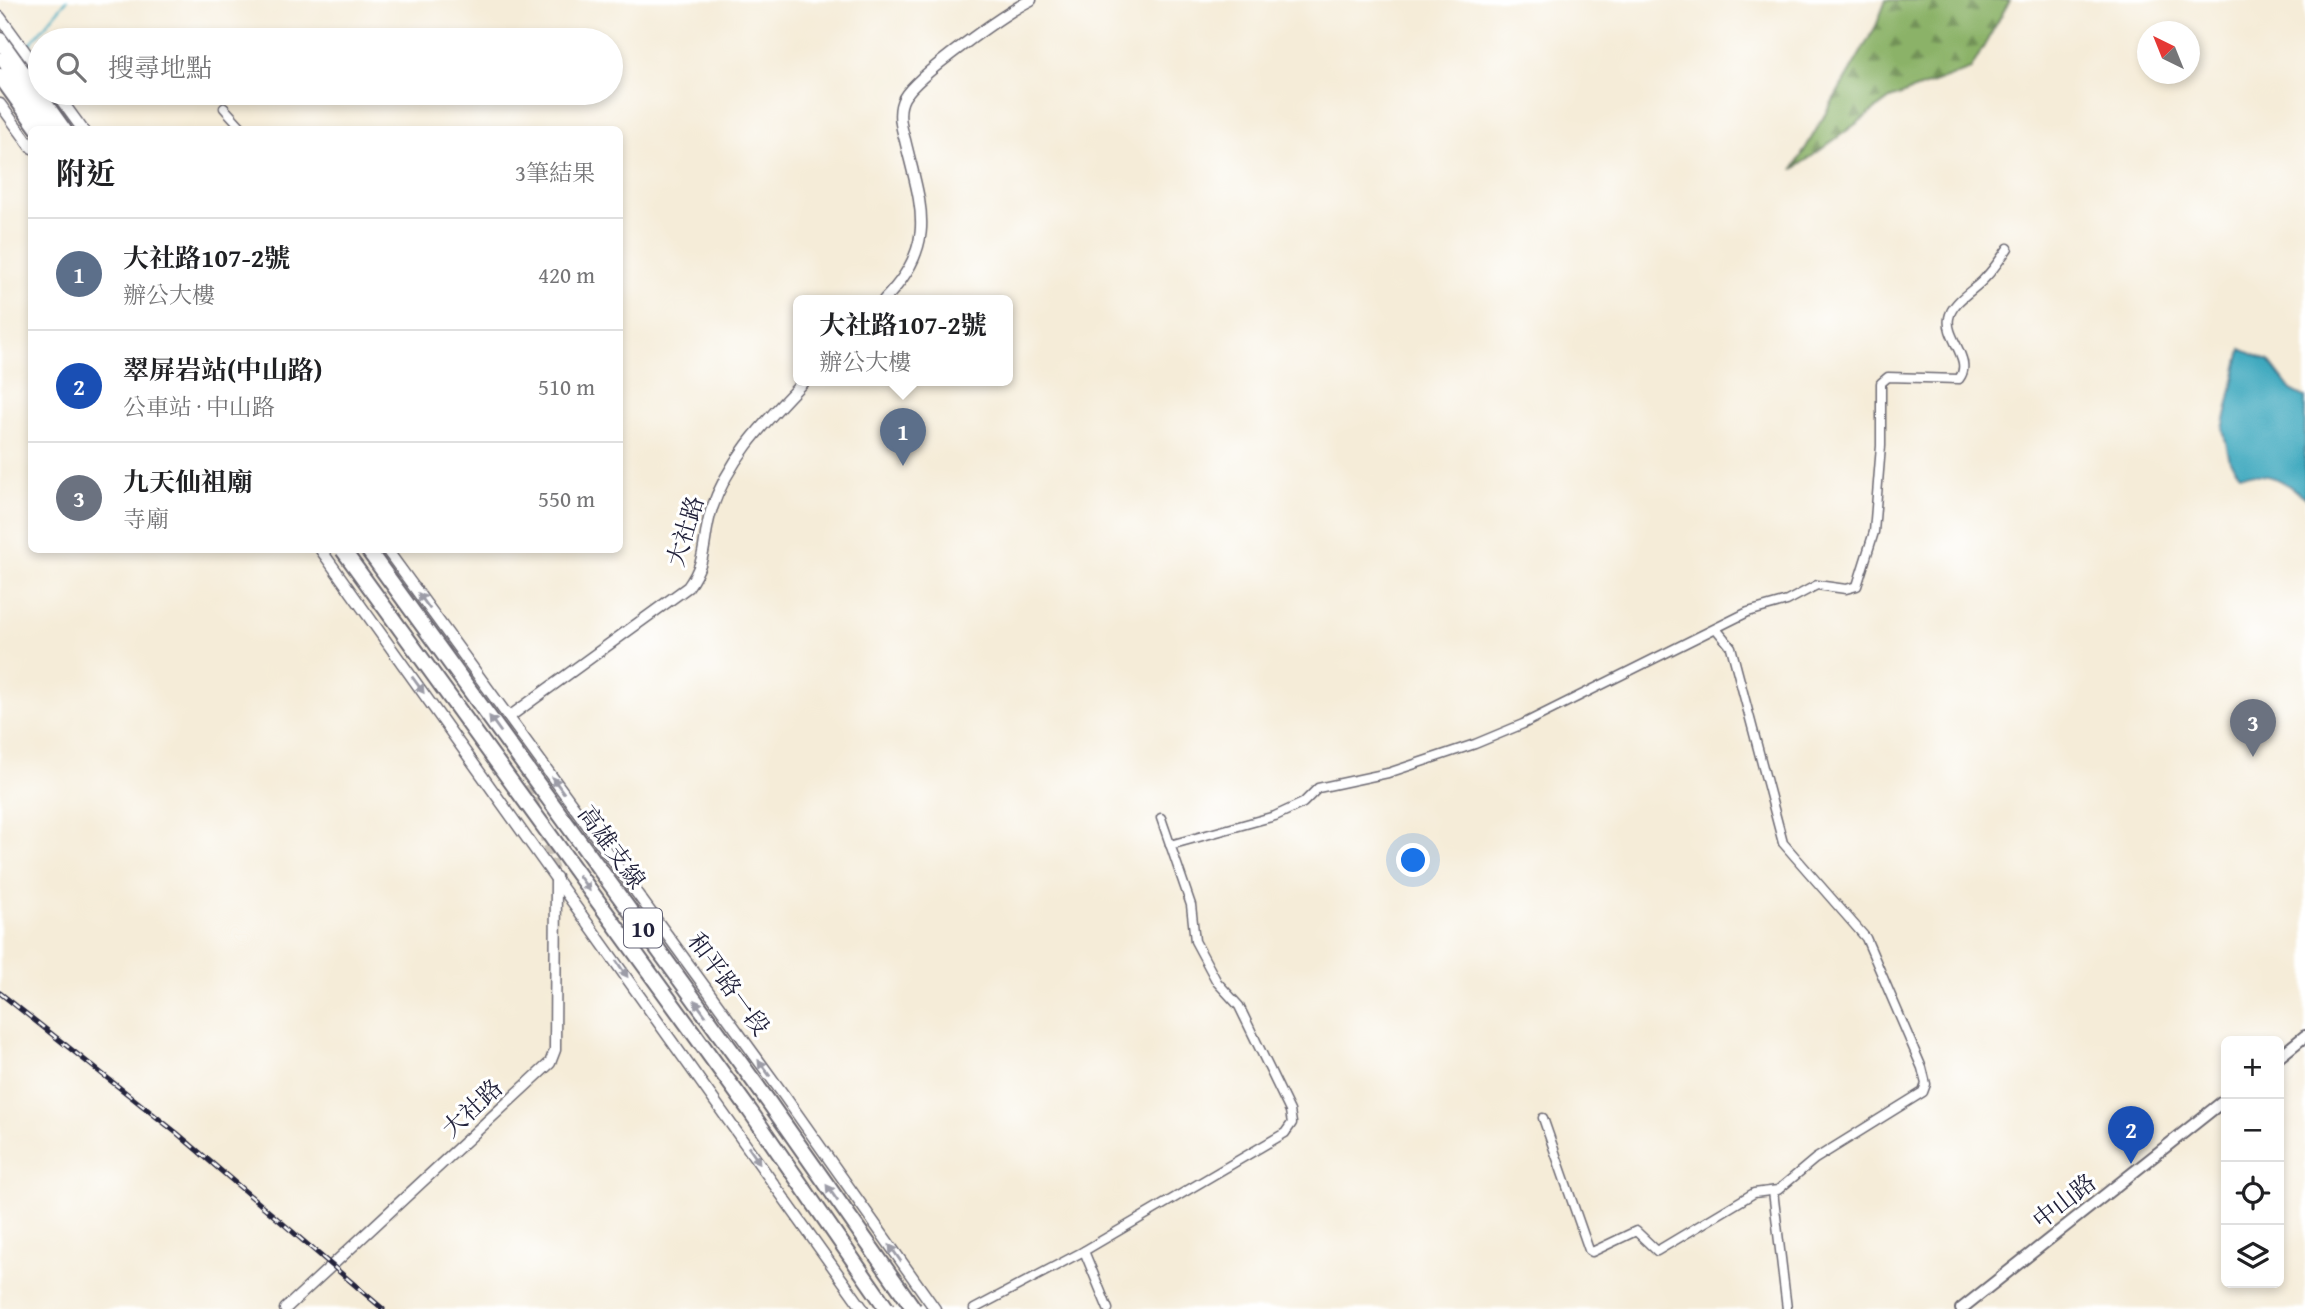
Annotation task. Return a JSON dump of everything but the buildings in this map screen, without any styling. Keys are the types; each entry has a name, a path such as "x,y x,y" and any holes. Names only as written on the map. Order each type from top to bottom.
{"highway":[{"path":"0,40 28,79"},
{"path":"0,76 36,126"},
{"path":"46,105 61,126"},
{"name":"高雄支線","path":"345,553 750,1111 887,1309"},
{"name":"高雄支線","path":"370,553 768,1101 914,1309"}],"main road":[{"path":"2284,1053 2305,1036"},
{"name":"中山路","path":"1962,1309 2221,1103"}],"street":[{"path":"887,295 913,257 923,221 899,118 903,99 922,79 1009,11 1031,0"},
{"path":"0,17 28,56"},
{"path":"0,58 28,98"},
{"path":"0,104 28,142"},
{"path":"33,105 48,126"},
{"path":"65,105 80,126"},
{"path":"224,108 240,126"},
{"path":"1170,845 1275,816 1303,803 1318,788 1388,773 1475,744 1523,724 1639,664 1717,630 1748,612 1787,601 1816,585 1846,589 1857,586 1874,532 1881,446 1881,383 1888,377 1959,379 1963,364 1949,326 1949,316 1953,307 1984,280 2008,248"},
{"name":"大社路","path":"509,717 688,587 704,559 710,513 741,450 800,386"},
{"path":"323,553 863,1309"},
{"name":"和平路一段","path":"389,553 935,1309"},
{"path":"1542,1118 1587,1247 1592,1252 1636,1231 1653,1249 1662,1250 1745,1198 1784,1186 1815,1159 1919,1097 1923,1092 1925,1077 1866,938 1783,844 1731,648 1717,630"},
{"path":"974,1309 1084,1251 1285,1133 1292,1123 1290,1111 1239,1006 1217,982 1195,942 1193,912 1161,818"},
{"name":"大社路","path":"285,1309 550,1063 555,1050 556,877"},
{"path":"1773,1191 1787,1309"},
{"path":"1084,1251 1108,1309"}],"green space":[{"path":"1886,0 2010,0 1971,69 1890,99 1793,170 1876,26"}],"water":[{"path":"2241,349 2269,361 2291,390 2305,397 2305,498 2276,478 2240,474 2230,461 2223,429"}],"waterway":[{"path":"43,28 67,0"}],"tunnel":[{"path":"510,720 520,753"},
{"path":"525,770 537,813"},
{"path":"543,831 556,877"}],"railway":[{"path":"0,993 178,1134 383,1309"}],"place":[{"name":"大社路107-2號","path":"903,466"},
{"name":"九天仙祖廟","path":"2253,757"},
{"name":"翠屏岩站(中山路)","path":"2131,1164"}]}
